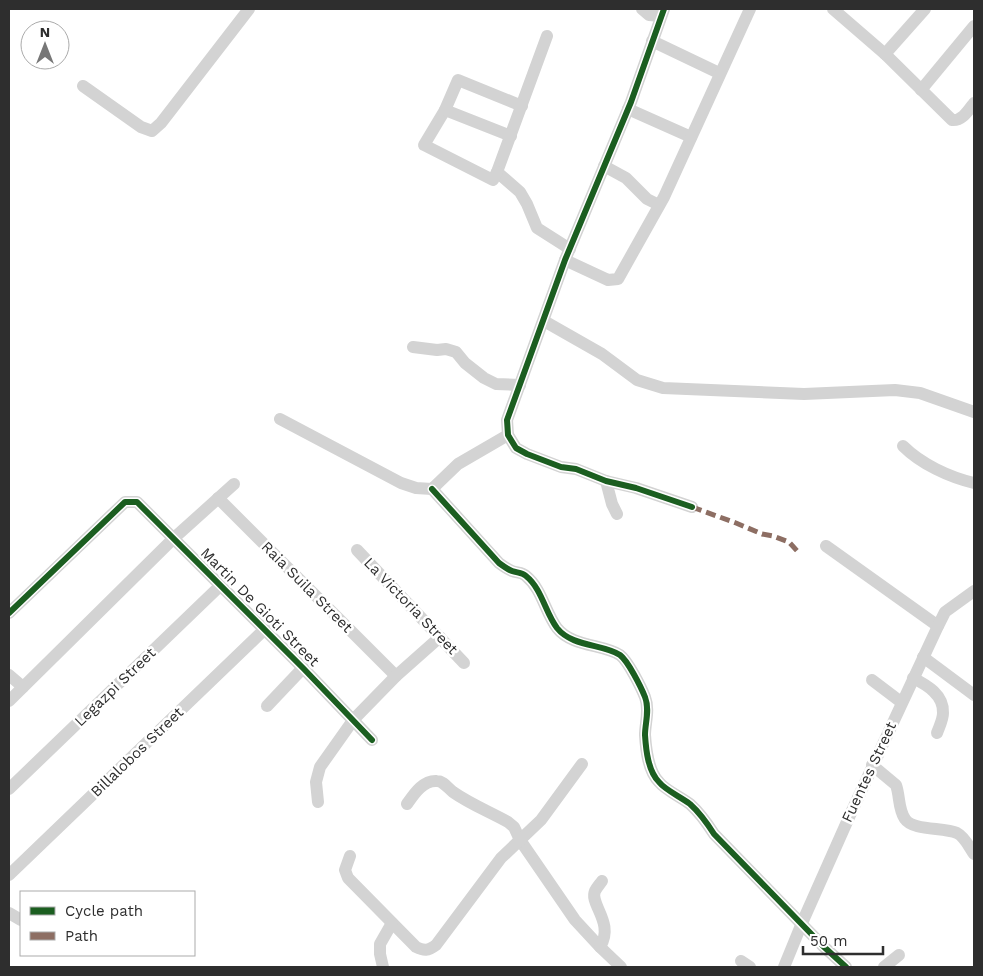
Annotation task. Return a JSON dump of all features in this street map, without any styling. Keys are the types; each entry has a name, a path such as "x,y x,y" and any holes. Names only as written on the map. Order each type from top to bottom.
{"street":[{"path":"83,86 141,127 152,131 161,123 249,9"},
{"path":"642,9 649,15 662,12"},
{"path":"498,172 520,192 537,228 567,254 608,280 618,279 659,205 750,9"},
{"path":"834,9 885,54 952,120 955,121 962,118 974,103"},
{"path":"885,54 922,10"},
{"path":"662,12 628,109 567,254 507,420 508,435 516,448 527,454 561,467 576,469 606,481 636,488 692,507"},
{"path":"921,90 974,26"},
{"path":"522,106 458,80 445,110 424,145 493,180 498,172 522,106 547,36"},
{"path":"652,41 719,73"},
{"path":"628,109 691,137"},
{"path":"445,110 511,136"},
{"path":"604,166 626,178 647,199 659,205"},
{"path":"544,321 602,354 636,380 663,388 804,394 895,390 920,393 974,412"},
{"path":"413,347 456,352 465,363 484,378 496,384 520,385"},
{"path":"280,419 401,483 416,488 432,489 499,563 512,571 525,574 534,584 558,628 569,637 620,656 631,669 645,697 647,708 645,735 648,758 651,769 659,783 690,804 714,834 802,922 823,946 846,967"},
{"path":"432,489 458,464 508,435"},
{"path":"904,446 910,453 946,474 959,480 974,483"},
{"path":"606,481 612,504 617,514"},
{"path":"9,701 174,538 234,484"},
{"name":"Raia Suila Street","path":"218,498 396,676"},
{"name":"Martin De Gioti Street","path":"9,613 125,502 137,502 354,719 372,740"},
{"path":"826,546 938,626"},
{"name":"La Victoria Street","path":"357,550 464,662"},
{"name":"Legazpi Street","path":"9,789 221,585"},
{"name":"Fuentes Street","path":"784,967 872,765 945,612 974,591"},
{"name":"Billalobos Street","path":"9,875 265,629"},
{"path":"318,802 316,782 320,767 354,719 396,676 440,637"},
{"path":"923,657 974,695"},
{"path":"267,706 303,668"},
{"path":"9,675 23,687"},
{"path":"913,678 928,686 939,698 943,713 938,733"},
{"path":"872,680 901,702"},
{"path":"350,856 345,870 348,878 416,948 424,951 430,949 436,945 501,858 541,820 582,764"},
{"path":"872,765 896,785 900,808 905,820 918,826 957,833 963,837 974,854"},
{"path":"407,804 417,790 427,783 436,781 454,793 508,822 514,827 520,840 575,920 621,967"},
{"path":"600,947 603,942 604,920 595,902 594,892 602,881"},
{"path":"9,913 20,919"},
{"path":"383,967 380,944 392,923"},
{"path":"884,967 899,955"}],"marked path":[{"path":"692,507 762,534 789,542 799,553"}],"cycle path":[{"path":"664,9 631,102 565,260 507,420 508,435 516,448 527,454 561,467 576,469 606,481 636,488 692,507"},
{"path":"432,489 499,563 514,572 521,573 531,581 540,594 553,622 563,634 579,642 613,651 623,658 637,681 646,702 646,747 648,760 655,777 665,788 694,807 714,834 823,946 846,967"},
{"path":"9,613 125,502 137,502 372,740"}]}
